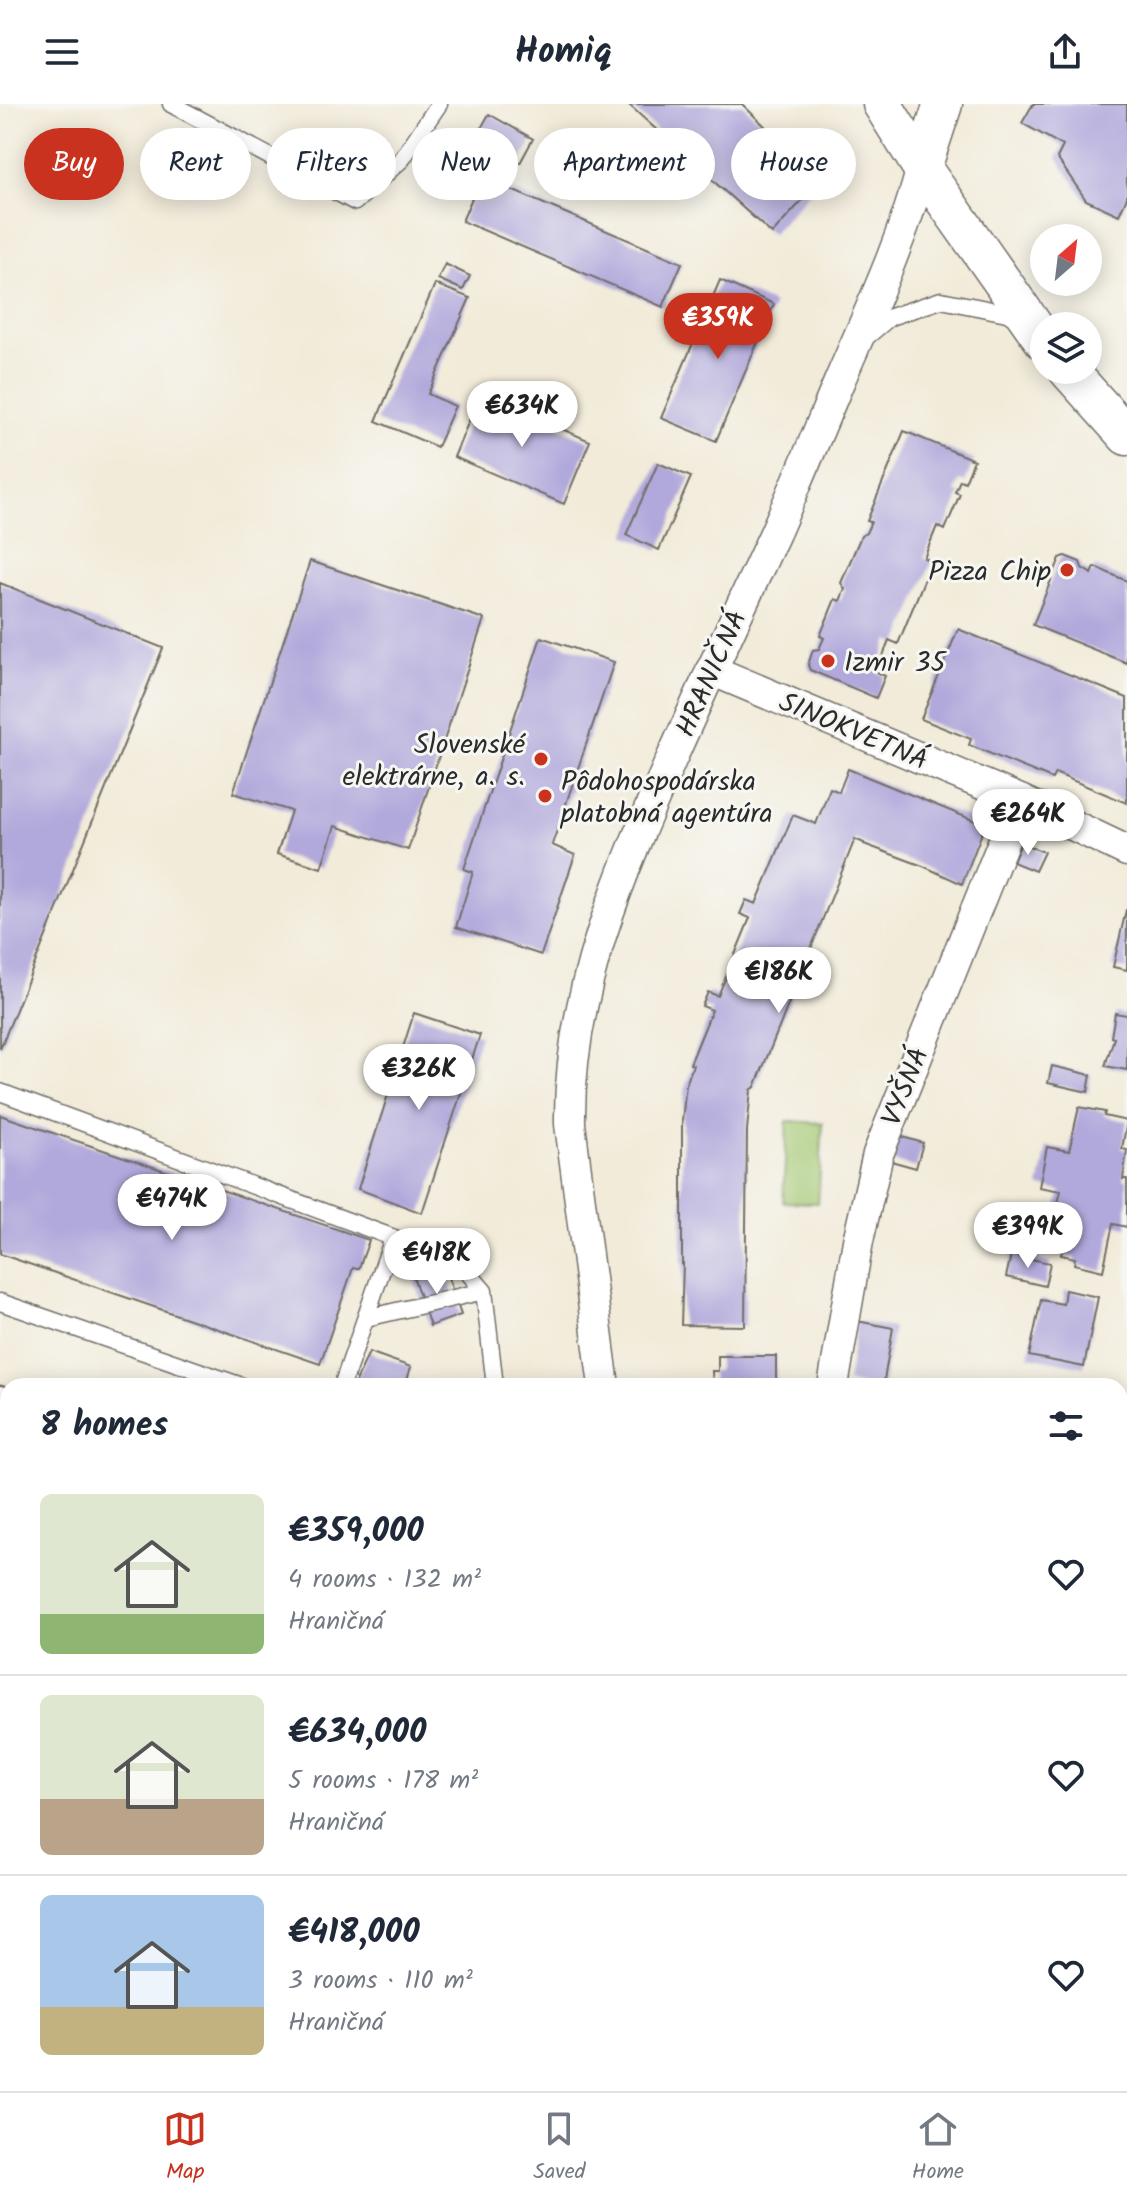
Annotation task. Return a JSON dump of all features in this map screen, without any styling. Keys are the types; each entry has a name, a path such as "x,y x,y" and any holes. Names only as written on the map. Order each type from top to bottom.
{"street":[{"path":"882,104 922,168 1030,322"},
{"path":"922,168 943,104"},
{"name":"HRANIČNÁ","path":"603,1378 572,1150 570,1100 574,1047 587,983 611,904 894,255 922,168"},
{"path":"1081,384 1127,436"},
{"name":"SINOKVETNÁ","path":"711,670 1020,800 1127,851"},
{"name":"VYŠNÁ","path":"834,1378 858,1241 878,1154 1020,800"}],"lane":[{"path":"171,104 355,202 402,159 439,104"},
{"path":"855,347 890,317 941,300 1007,313 1030,329"},
{"path":"0,1092 459,1262 484,1291 494,1378"},
{"path":"345,1378 393,1238"},
{"path":"366,1318 484,1291"},
{"path":"0,1302 219,1378"}],"green space":[{"path":"787,1121 823,1123 818,1203 783,1202"}],"building":[{"path":"628,104 742,104 767,128 731,128 731,197 715,183 715,128 655,128"},
{"path":"1033,104 1127,104 1127,197 1119,215 1086,200 1057,158 1063,146 1022,123"},
{"path":"489,114 514,128 481,128"},
{"path":"518,130 533,139 518,162"},
{"path":"518,193 682,263 663,307 462,221 471,200 518,200"},
{"path":"734,200 802,200 772,234"},
{"path":"445,264 470,276 463,290 438,279"},
{"path":"720,280 774,304 716,441 661,418"},
{"path":"435,284 470,298 428,394 455,406 437,447 376,421"},
{"path":"480,394 590,441 564,504 454,457"},
{"path":"904,431 974,460 965,482 960,480 955,492 960,494 945,530 937,526 924,558 932,561 898,644 889,640 877,672 885,676 876,698 810,670 808,665 813,650 819,649 824,638 820,636 835,599 840,601 845,589 841,583 861,536 871,522 867,521"},
{"path":"658,463 691,477 659,550 626,535"},
{"path":"1065,556 1080,562 1082,568 1092,574 1095,567 1127,581 1127,663 1033,625 1060,558"},
{"path":"310,561 484,619 408,850 335,826 321,868 277,854 291,811 233,793"},
{"path":"0,583 163,648 0,1049"},
{"path":"958,629 1127,698 1127,803 1055,773 1052,779 969,745 971,739 921,719"},
{"name":"Slovenské elektrárne, a. s.","path":"541,637 614,662 552,845 575,855 541,955 456,927 473,872 464,869"},
{"path":"848,769 985,825 962,884 855,839 755,1087 751,1090 747,1130 745,1326 681,1325 682,1121 686,1085 693,1065 690,1064 712,1010 702,1006 708,992 718,996 750,918 740,914 746,900 756,904 793,815 816,824 830,788 839,792"},
{"path":"1021,843 1044,852 1035,871 1013,862"},
{"path":"1127,910 1127,970 1113,967"},
{"path":"414,1013 480,1035 422,1213 358,1189"},
{"path":"1115,1013 1127,1015 1127,1070 1105,1066 1114,1038 1111,1037"},
{"path":"1052,1066 1091,1075 1088,1092 1048,1083"},
{"path":"1079,1107 1105,1112 1104,1116 1127,1121 1122,1149 1127,1150 1123,1179 1127,1179 1127,1227 1113,1224 1103,1271 1074,1264 1075,1258 1061,1255 1071,1210 1057,1207 1061,1191 1039,1187 1047,1147 1069,1151"},
{"path":"0,1115 369,1240 359,1268 353,1268 320,1364 0,1254"},
{"path":"899,1136 923,1143 916,1168 891,1161"},
{"path":"1011,1255 1050,1263 1045,1286 1006,1277"},
{"path":"444,1265 461,1315 430,1326 413,1276"},
{"path":"1065,1290 1098,1297 1084,1367 1029,1356 1041,1300 1063,1304"},
{"path":"857,1321 893,1328 884,1378 848,1378"},
{"path":"369,1352 411,1367 408,1378 358,1378"},
{"path":"718,1356 776,1356 776,1378 712,1378 712,1371 718,1371"}],"place":[{"name":"Pizza Chip","path":"1067,570"},
{"name":"Izmir 35","path":"828,661"},
{"name":"Slovenské elektrárne, a. s.","path":"541,759"},
{"name":"Pôdohospodárska platobná agentúra","path":"545,796"}]}
